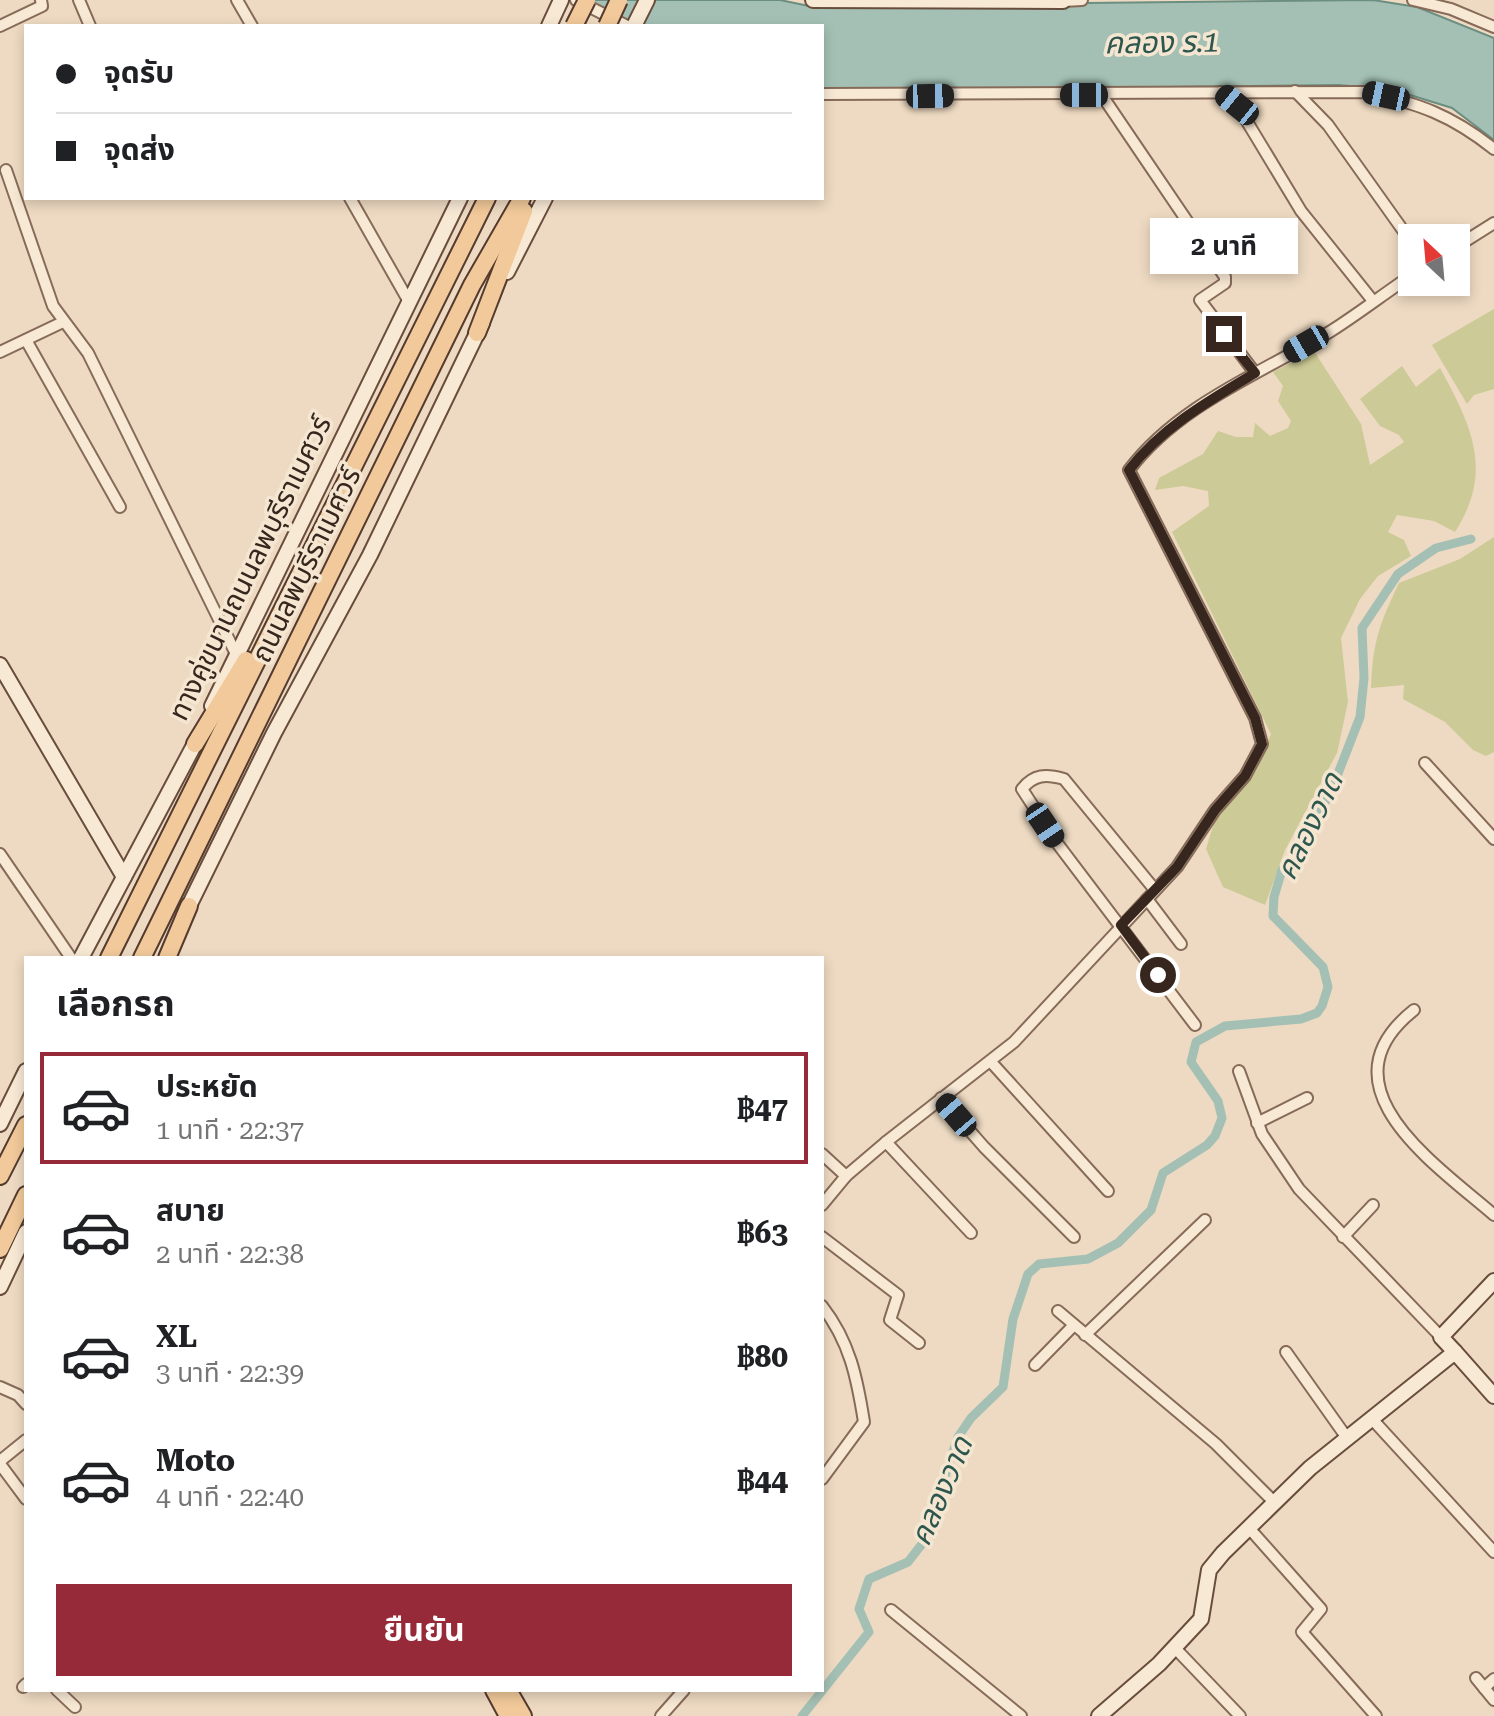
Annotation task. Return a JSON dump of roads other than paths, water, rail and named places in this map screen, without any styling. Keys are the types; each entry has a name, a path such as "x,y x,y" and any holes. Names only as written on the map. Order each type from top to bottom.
{"main road":[{"path":"550,24 561,0"},
{"path":"575,24 587,0"},
{"path":"608,24 619,0"},
{"path":"635,24 647,0"},
{"path":"813,0 1063,1"},
{"name":"ทางคู่ขนานถนนลพบุรีราเมศวร์","path":"82,956 195,744 235,652 459,200"},
{"name":"ถนนลพบุรีราเมศวร์","path":"110,956 486,200"},
{"name":"ถนนลพบุรีราเมศวร์","path":"143,956 472,285 521,200"},
{"path":"477,333 528,200"},
{"path":"161,956 274,733 370,555 544,200"},
{"path":"449,273 472,285"},
{"path":"195,744 304,563"},
{"path":"0,665 124,877"},
{"path":"124,956 139,897"},
{"path":"168,956 189,906"},
{"path":"0,1124 24,1075"},
{"path":"0,1176 24,1129"},
{"path":"0,1249 24,1199"},
{"path":"0,1287 24,1236"},
{"path":"1494,1281 1441,1337 1494,1396"},
{"path":"1099,1716 1201,1619 1209,1570 1274,1502 1347,1438 1455,1352"},
{"path":"495,1692 508,1716"},
{"path":"509,1692 523,1716"}],"street":[{"path":"0,26 35,11 42,6 41,0"},
{"path":"79,0 89,24"},
{"path":"237,0 251,24"},
{"path":"576,0 623,24"},
{"path":"1063,1 1082,0"},
{"path":"1413,0 1451,9 1494,27"},
{"path":"1295,91 1328,125 1398,224"},
{"path":"1221,92 1237,105 1301,211 1373,301"},
{"path":"824,94 1367,92 1427,106 1494,149"},
{"path":"1101,94 1225,277 1225,283 1200,300 1255,373"},
{"path":"6,170 53,306 88,353 235,652"},
{"path":"351,200 408,300"},
{"path":"1470,238 1494,223"},
{"path":"824,1203 846,1176 886,1142 1014,1042 1177,867 1215,810 1245,776 1262,744 1255,718 1129,470 1144,451 1203,404 1332,330 1398,284"},
{"path":"0,352 63,322"},
{"path":"26,340 120,507"},
{"path":"1425,763 1494,839"},
{"path":"1155,890 1064,779 1045,774 1028,782 1022,789 1065,854 1195,1025"},
{"path":"0,854 70,956"},
{"path":"1147,899 1181,944"},
{"path":"1414,1010 1395,1026 1381,1047 1377,1071 1384,1098 1405,1136 1494,1215"},
{"path":"991,1062 1108,1191"},
{"path":"1239,1071 1257,1123 1294,1183 1441,1337"},
{"path":"941,1098 984,1147 1074,1237"},
{"path":"1257,1123 1307,1098"},
{"path":"886,1142 971,1233"},
{"path":"824,1156 846,1176"},
{"path":"1343,1237 1373,1205"},
{"path":"1085,1335 1205,1220"},
{"path":"824,1239 898,1295 890,1320 919,1343"},
{"path":"824,1308 839,1327 853,1361 864,1422 824,1476"},
{"path":"1058,1311 1216,1444 1274,1502"},
{"path":"1035,1365 1074,1325"},
{"path":"1286,1352 1347,1438"},
{"path":"0,1387 18,1395 24,1402"},
{"path":"1372,1419 1494,1552"},
{"path":"24,1442 0,1463 24,1496"},
{"path":"1249,1528 1321,1609 1302,1632 1376,1716"},
{"path":"891,1610 1021,1716"},
{"path":"1174,1647 1240,1716"},
{"path":"1476,1678 1494,1700"},
{"path":"1484,1688 1494,1679"},
{"path":"59,1692 75,1707"},
{"path":"661,1716 682,1692"}],"water":[{"name":"คลอง ร.1","path":"579,0 780,0 809,6 1373,0 1417,7 1494,38 1494,140 1452,108 1394,90 1339,85 824,91 824,24 623,24"}],"waterway":[{"name":"คลองวาด","path":"824,1688 869,1632 859,1609 869,1579 908,1562 922,1544 958,1437 971,1418 1003,1387 1013,1319 1028,1274 1039,1264 1088,1259 1118,1243 1151,1210 1163,1173 1207,1145 1215,1136 1222,1118 1218,1101 1191,1062 1196,1042 1225,1026 1301,1019 1317,1013 1322,1006 1328,987 1323,967 1273,916 1274,897 1282,870 1304,844 1332,789 1360,717 1364,678 1362,628 1398,574 1436,548 1471,539"},
{"name":"คลองวาด","path":"802,1716 821,1692"}]}
